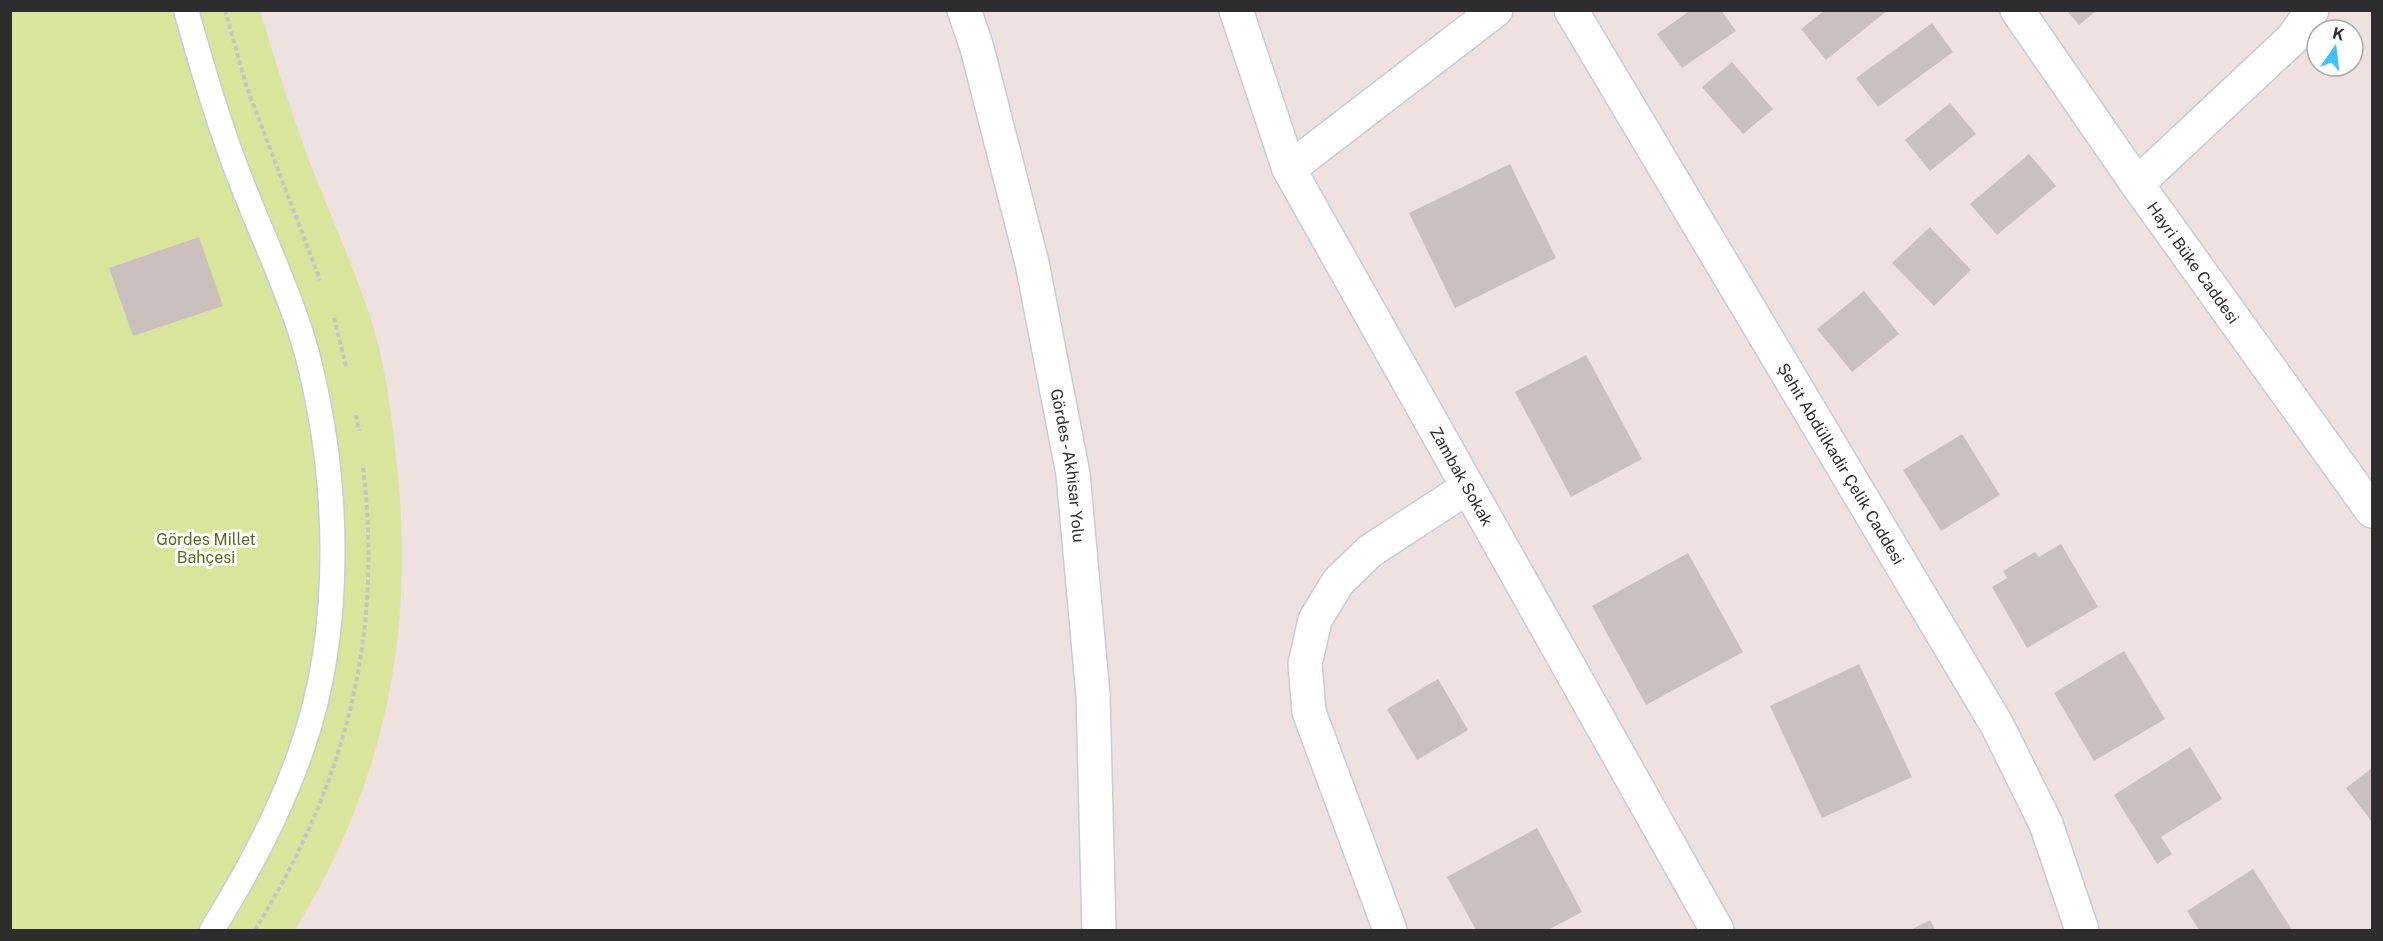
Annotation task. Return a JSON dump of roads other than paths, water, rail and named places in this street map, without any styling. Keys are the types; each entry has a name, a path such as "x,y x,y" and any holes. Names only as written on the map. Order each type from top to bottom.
{"street":[{"name":"Gördes - Akhisar Yolu","path":"964,10 977,48 1032,263 1073,474 1093,695 1099,930"},
{"name":"Zambak Sokak","path":"1236,10 1289,169 1717,930"},
{"path":"1289,169 1496,10"},
{"name":"Şehit Abdülkadir Çelik Caddesi","path":"1570,10 1997,725 2046,824 2082,930"},
{"name":"Hayri Büke Caddesi","path":"2017,10 2137,184 2373,511"},
{"path":"2137,184 2293,38 2312,10"},
{"path":"1390,930 1309,712 1305,664 1315,620 1338,582 1370,551 1468,487"}],"lane":[{"path":"186,10 212,99 305,349 321,430 332,510 331,590 322,672 303,746 275,818 212,930"}],"park label":[{"name":"Gördes Millet Bahçesi","path":"206,548"}]}
